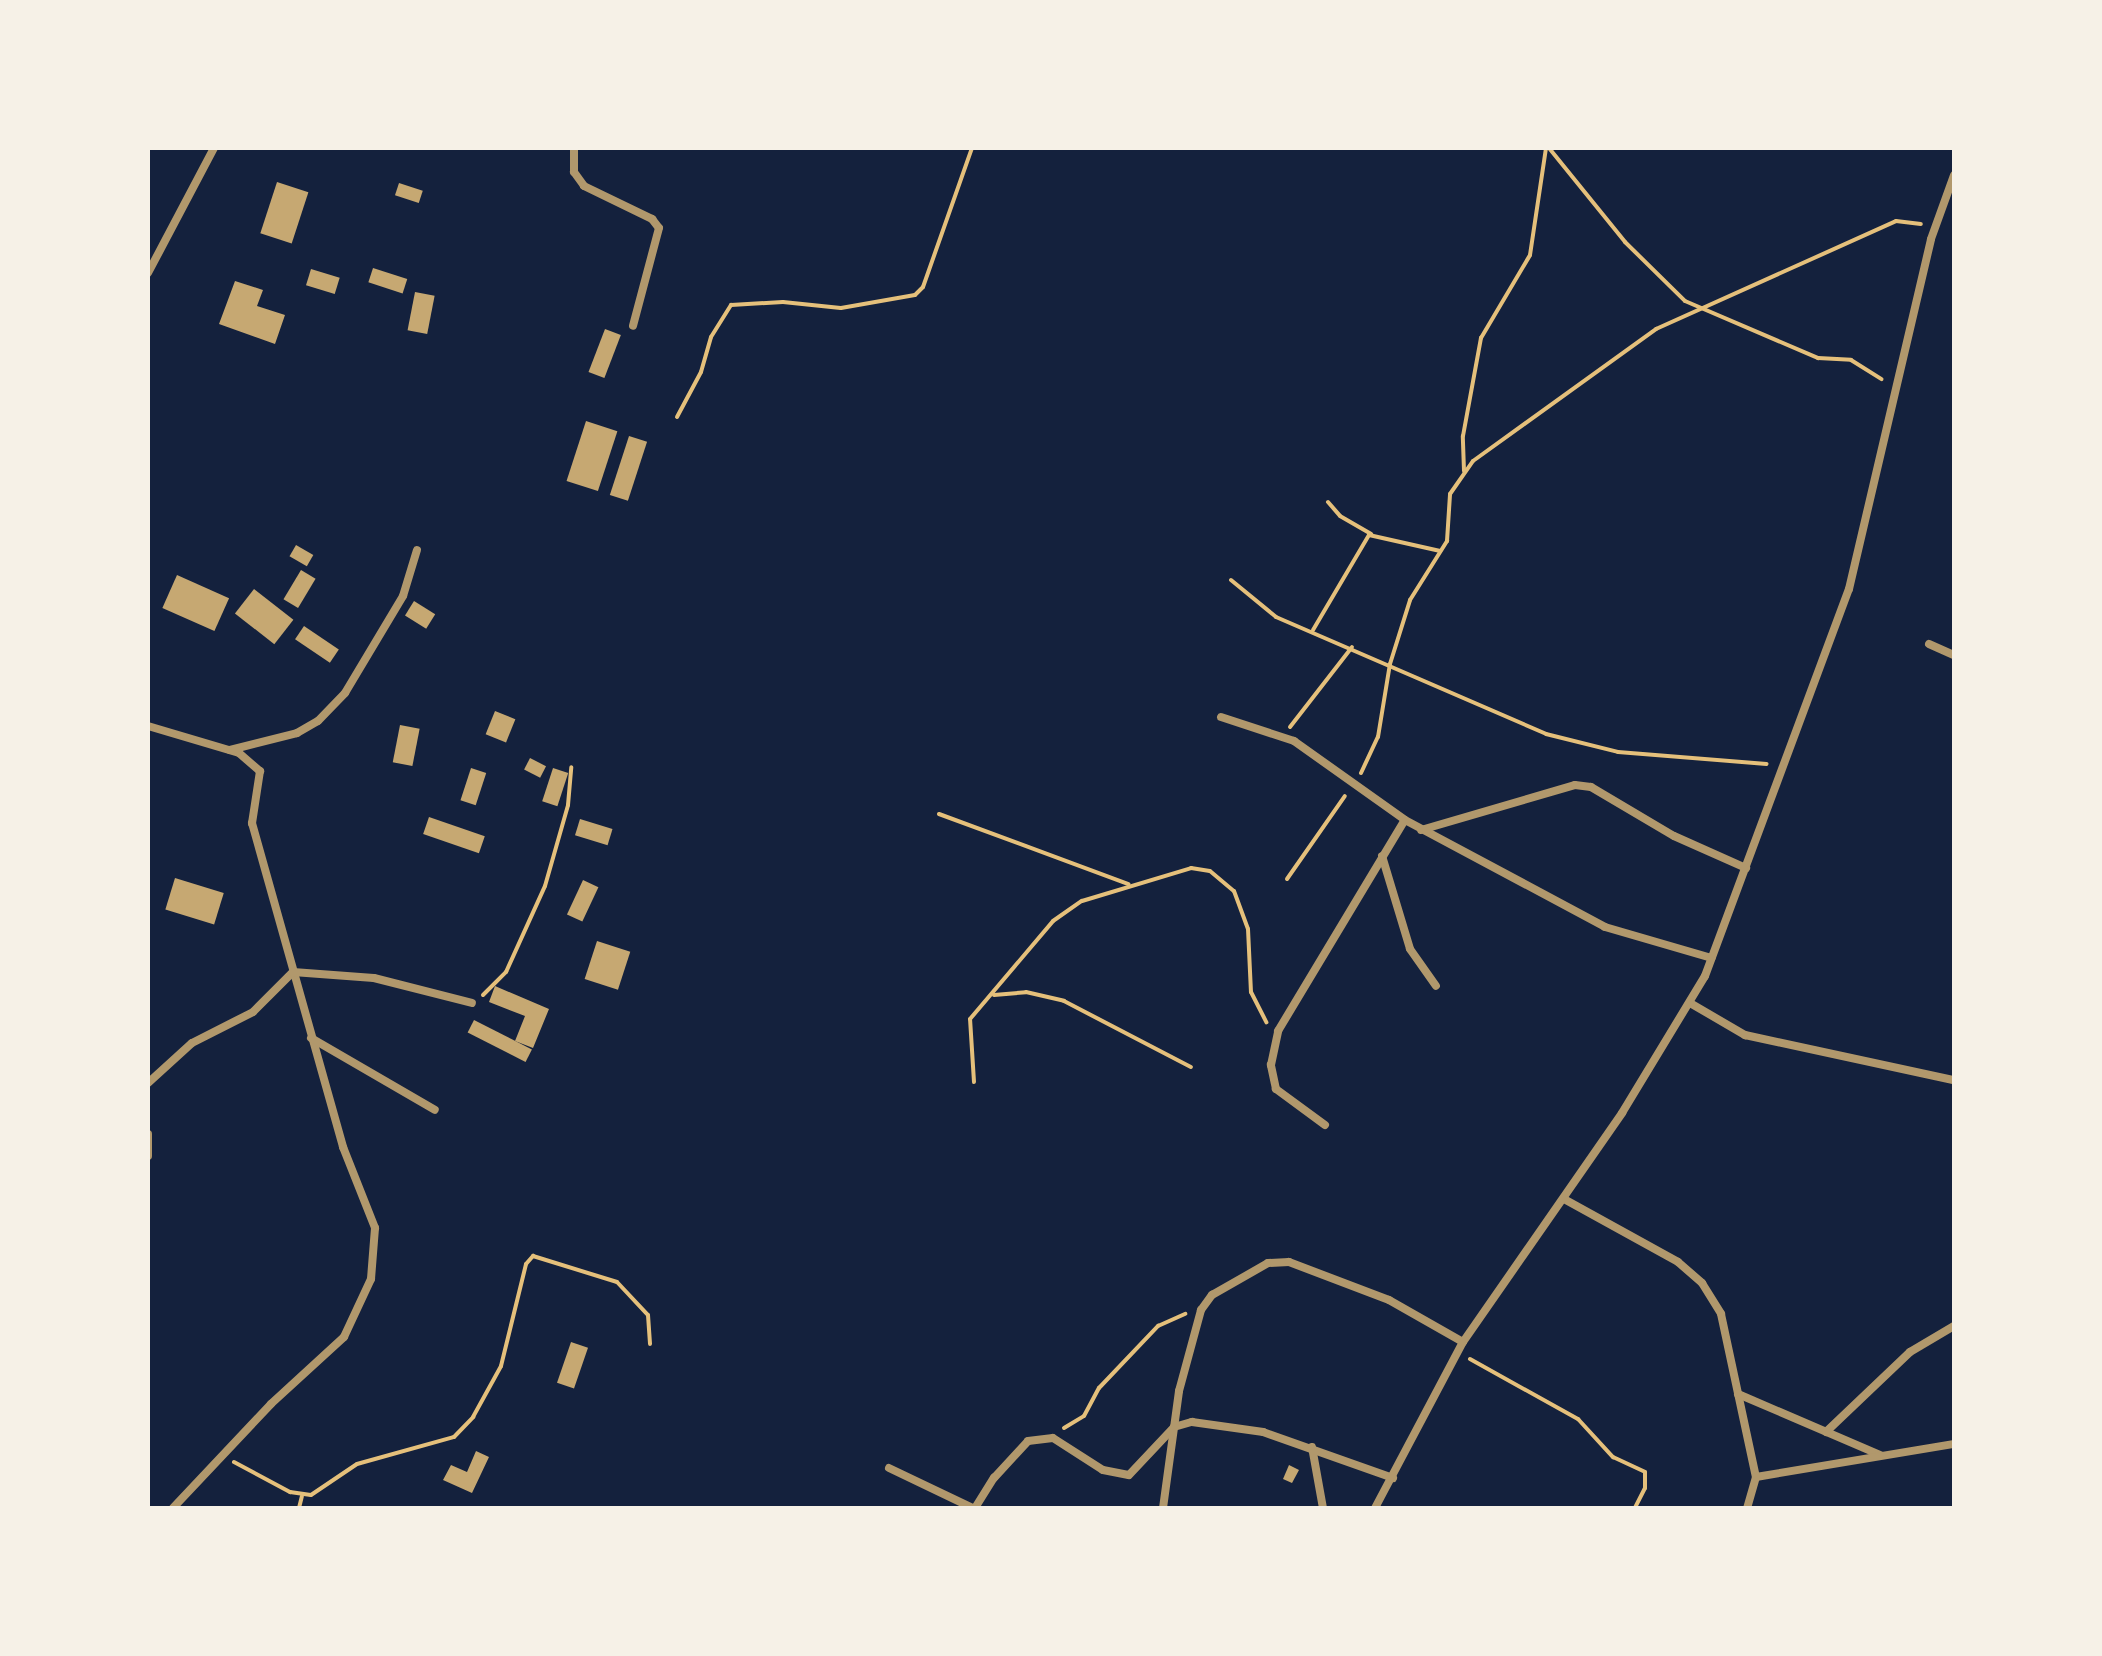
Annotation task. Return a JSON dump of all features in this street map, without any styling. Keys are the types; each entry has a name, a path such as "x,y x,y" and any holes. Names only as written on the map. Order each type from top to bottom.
{"street":[{"path":"148,273 214,148"},
{"path":"574,148 574,172 584,186 621,209 652,219 659,228 633,326"},
{"path":"1375,1508 1463,1342 1564,1199 1690,1003 1712,958 1849,589 1936,225 1950,199 1954,175"},
{"path":"229,750 297,733 318,721 345,693 403,596 417,550"},
{"path":"1929,644 1954,655"},
{"path":"1221,717 1285,736 1421,830 1605,927 1712,958"},
{"path":"148,726 251,758 260,771 252,823 343,1147 375,1228 371,1279 344,1337 221,1455 173,1508"},
{"path":"1421,830 1575,785 1591,787 1674,836 1746,868"},
{"path":"1325,1125 1276,1089 1271,1065 1275,1042 1284,1013 1405,820"},
{"path":"1382,856 1410,949 1436,986"},
{"path":"148,1083 192,1043 253,1012 293,972 374,978 472,1003"},
{"path":"1690,1003 1745,1035 1954,1080"},
{"path":"310,1038 435,1110"},
{"path":"148,1134 148,1156"},
{"path":"1564,1199 1651,1244 1702,1283 1721,1314 1756,1477 1747,1508"},
{"path":"1163,1508 1174,1427 1205,1304 1268,1263 1286,1261 1389,1300 1463,1342"},
{"path":"1826,1432 1910,1352 1954,1326"},
{"path":"1738,1394 1881,1455"},
{"path":"889,1468 974,1508 1013,1453 1028,1441 1045,1437 1076,1448 1103,1470 1129,1475 1174,1427 1192,1422 1233,1427 1312,1447 1393,1478"},
{"path":"1756,1477 1954,1444"},
{"path":"1312,1447 1323,1508"}],"path":[{"path":"677,417 701,372 711,337 731,305 770,301 841,308 915,295 923,287 972,148"},
{"path":"1548,148 1625,242 1699,309 1818,358 1851,360 1897,389"},
{"path":"1464,471 1463,436 1481,338 1530,255 1548,148"},
{"path":"1287,879 1352,785 1378,737 1390,664 1410,600 1450,532 1450,494 1464,471 1493,443 1529,425 1656,329 1896,221 1936,225"},
{"path":"1328,502 1340,516 1371,534 1440,551"},
{"path":"1313,630 1371,534"},
{"path":"1231,580 1276,617 1352,647 1519,724 1618,752 1751,759 1781,768"},
{"path":"1285,736 1298,711 1352,647"},
{"path":"472,1003 498,984 533,917 568,805 571,767"},
{"path":"939,814 1130,885"},
{"path":"974,1082 969,1023 1053,921 1082,901 1191,868 1225,880 1248,929 1251,992 1275,1042"},
{"path":"994,995 1026,992 1064,1001 1191,1067"},
{"path":"221,1455 302,1496 311,1495 357,1464 440,1443 463,1429 501,1366 526,1264 533,1256 617,1282 648,1315 650,1344"},
{"path":"1045,1437 1078,1422 1099,1388 1158,1326 1205,1304"},
{"path":"1457,1353 1578,1419 1613,1457 1645,1472 1645,1488 1635,1508"},
{"path":"299,1508 302,1496"}],"building":[{"path":"277,182 308,192 292,244 260,233"},
{"path":"399,183 423,191 419,203 395,195"},
{"path":"373,268 407,279 403,293 368,282"},
{"path":"311,269 340,278 335,294 306,285"},
{"path":"235,281 263,290 257,306 285,315 275,344 219,324"},
{"path":"415,292 435,296 427,334 408,330"},
{"path":"605,329 621,335 604,378 589,372"},
{"path":"586,421 617,431 598,491 567,481"},
{"path":"629,436 647,442 628,501 610,495"},
{"path":"296,545 313,555 307,566 290,556"},
{"path":"301,570 316,579 298,608 283,599"},
{"path":"177,575 229,598 214,631 162,608"},
{"path":"254,589 293,620 274,644 235,613"},
{"path":"414,601 435,614 426,629 405,615"},
{"path":"304,626 339,649 330,663 295,639"},
{"path":"495,711 515,719 506,742 486,734"},
{"path":"400,725 420,729 412,766 393,762"},
{"path":"530,758 546,766 540,778 524,770"},
{"path":"471,768 486,773 476,805 460,800"},
{"path":"553,768 568,773 557,806 542,801"},
{"path":"429,817 485,836 479,853 423,834"},
{"path":"580,819 613,829 608,845 575,835"},
{"path":"175,878 224,893 214,924 165,910"},
{"path":"583,880 598,887 582,922 567,914"},
{"path":"597,941 630,952 618,990 585,979"},
{"path":"495,986 549,1009 533,1048 515,1041 525,1016 489,1002"},
{"path":"474,1020 532,1050 526,1062 468,1032"},
{"path":"571,1342 588,1348 574,1389 557,1383"},
{"path":"476,1451 489,1457 472,1493 443,1480 451,1465 467,1472"},
{"path":"1289,1465 1299,1470 1292,1483 1283,1479"}]}
